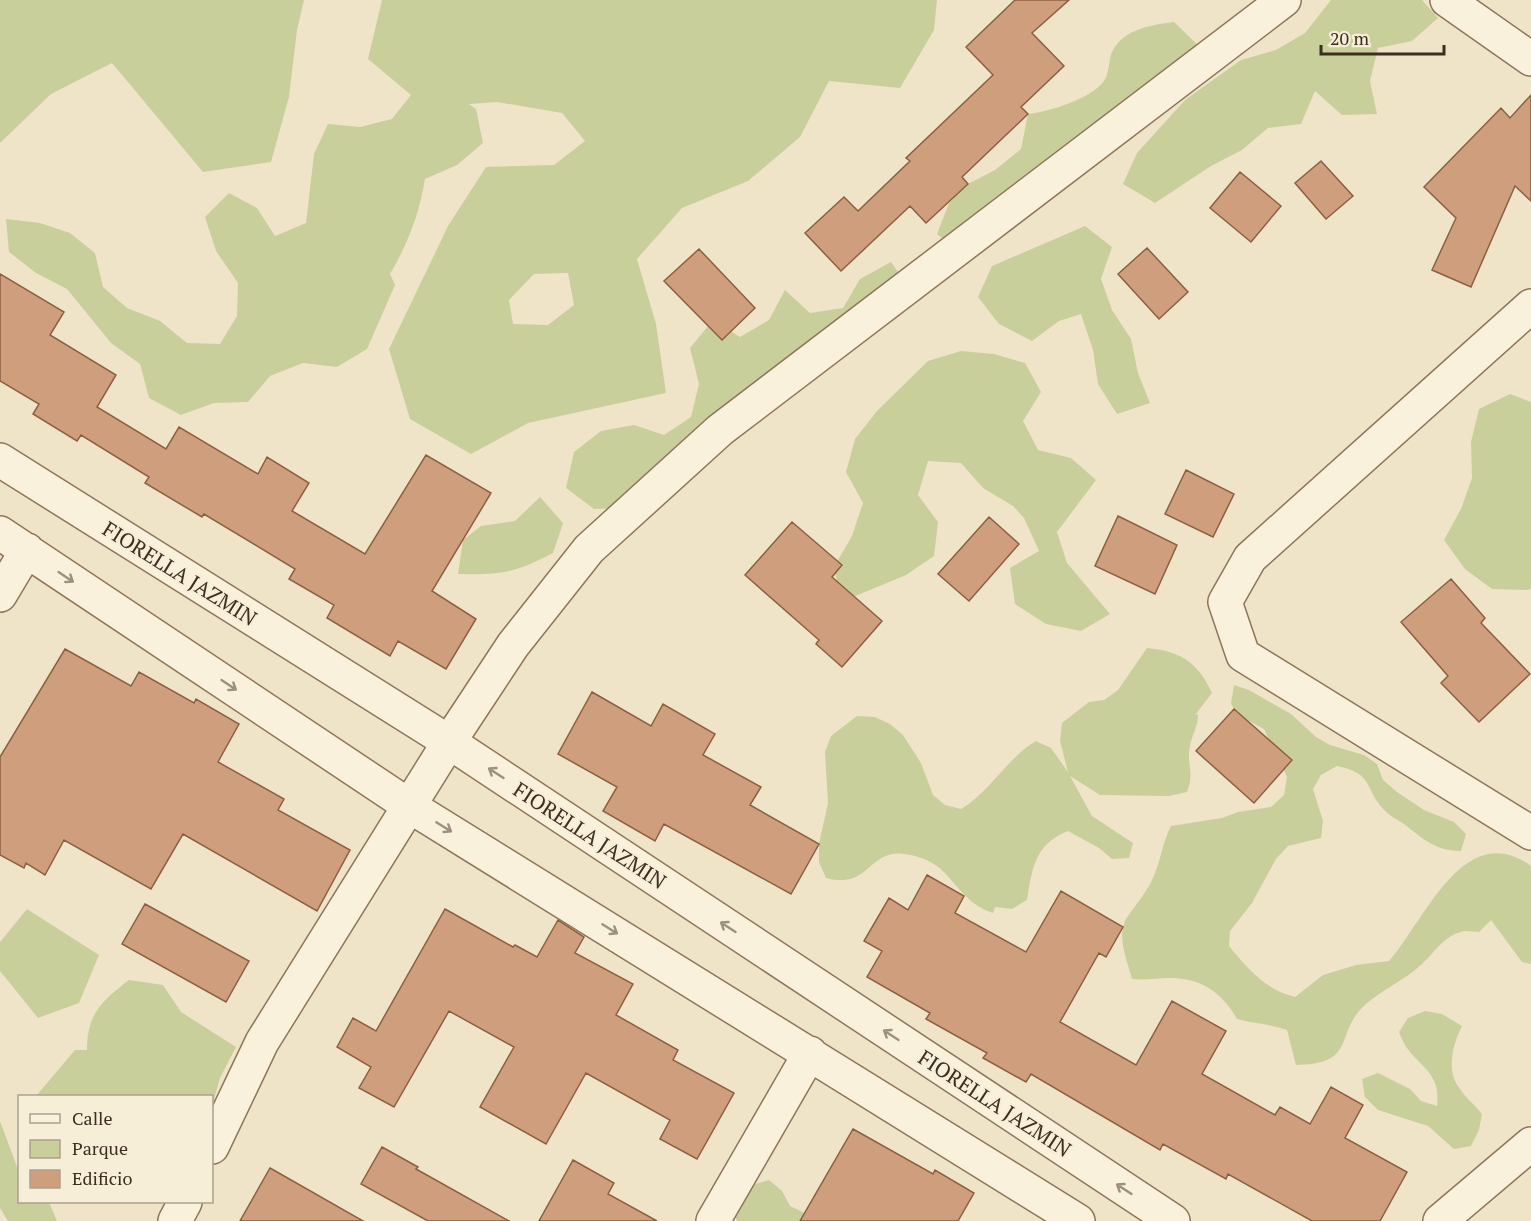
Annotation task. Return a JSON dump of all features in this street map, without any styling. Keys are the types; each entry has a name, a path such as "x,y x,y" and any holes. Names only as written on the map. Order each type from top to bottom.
{"street":[{"path":"213,1145 262,1042 411,807 449,742 513,645 589,549 720,430 1284,0"},
{"path":"1447,0 1531,59"},
{"path":"1531,306 1250,558 1225,602 1243,655 1531,833"},
{"name":"FIORELLA JAZMIN","path":"0,460 449,742 1173,1221"},
{"path":"0,533 411,807 1078,1221"},
{"path":"0,595 27,550"},
{"path":"713,1221 810,1053"},
{"path":"1440,1221 1531,1144"},
{"path":"175,1221 184,1203"}],"green space":[{"path":"0,0 304,0 297,30 289,97 271,162 203,172 112,63 51,94 0,143"},
{"path":"382,0 937,0 934,30 900,88 829,81 800,137 748,181 682,208 637,259 656,324 666,393 528,423 471,454 410,419 389,349 448,226 486,167 554,165 585,141 562,113 497,102 469,104 476,109 483,143 457,165 425,179 420,205 412,228 390,274 395,285 367,349 337,367 303,363 270,376 248,402 214,403 181,415 149,398 140,364 111,343 67,289 36,273 9,252 6,219 40,223 70,233 95,253 103,287 127,308 160,321 187,343 220,344 237,316 238,283 216,251 205,217 229,193 257,208 275,236 306,223 314,154 328,124 360,127 392,119 411,95 368,59","holes":["568,273 574,305 548,325 513,324 509,300 534,274"]},
{"path":"1331,0 1422,0 1438,18 1412,41 1378,48 1370,81 1377,114 1342,115 1315,91 1301,124 1268,128 1242,150 1211,166 1155,203 1123,184 1137,153 1185,100 1241,60 1276,50 1305,33"},
{"path":"1174,22 1199,46 964,258 937,234 949,203 968,184 995,170 1021,149 1028,114 1046,111 1080,99 1098,88 1104,81 1110,58 1118,43 1140,29"},
{"path":"1085,226 1112,247 1101,279 1112,310 1131,339 1138,373 1150,403 1117,414 1098,384 1093,350 1081,314 1059,321 1032,341 999,324 978,297 992,266"},
{"path":"891,262 909,288 820,367 798,391 628,508 594,509 566,488 574,452 601,431 634,425 664,435 691,417 699,384 690,348 713,320 740,337 769,320 785,290 810,313 843,308 860,279"},
{"path":"961,351 994,354 1025,363 1041,392 1023,421 1038,450 1071,458 1096,480 1057,532 1067,563 1110,614 1081,631 1046,624 1015,604 1010,568 1039,551 1024,518 1013,506 983,488 961,463 928,461 918,495 938,522 934,556 906,575 841,602 834,567 852,536 863,503 846,472 855,439 877,411 928,361"},
{"path":"1510,394 1531,402 1531,589 1527,590 1492,589 1465,569 1444,540 1461,509 1472,478 1471,442 1479,409"},
{"path":"540,497 563,523 553,553 517,569 485,574 458,574 463,540 481,526 515,521"},
{"path":"1147,648 1169,652 1187,660 1201,673 1212,693 1195,715 1198,714 1189,752 1190,779 1187,792 1169,796 1100,795 1070,776 1092,816 1133,843 1129,858 1112,859 1099,848 1068,831 1048,843 1037,858 1027,900 1012,909 995,907 993,913 968,898 943,871 933,864 904,854 883,857 852,879 826,878 819,862 819,844 828,803 825,752 831,736 857,716 875,717 890,724 903,735 921,763 933,795 945,805 961,809 972,802 1025,748 1036,741 1051,748 1068,772 1060,741 1062,723 1089,702 1104,700 1118,690"},
{"path":"1234,685 1249,690 1291,714 1316,737 1330,745 1364,755 1377,764 1383,780 1397,792 1424,810 1454,822 1466,834 1461,851 1444,849 1424,839 1385,811 1367,783 1357,773 1337,766 1321,775 1313,789 1323,821 1321,838 1288,846 1276,859 1252,903 1230,931 1229,946 1250,970 1275,990 1295,997 1323,975 1356,965 1389,961 1448,880 1466,864 1485,855 1507,854 1531,866 1531,964 1522,962 1491,920 1479,932 1465,931 1455,934 1444,941 1415,970 1366,1004 1356,1015 1337,1053 1329,1059 1316,1063 1296,1065 1287,1030 1237,1019 1222,998 1208,988 1177,978 1132,979 1123,947 1124,923 1153,878 1171,826 1271,807 1284,795 1287,777 1264,729 1247,720 1234,709 1231,703"},
{"path":"27,909 99,955 79,1003 38,1018 0,971 0,942"},
{"path":"129,980 163,985 181,1012 236,1047 220,1078 213,1102 213,1095 37,1095 75,1050 87,1050 93,1017 111,995"},
{"path":"1425,1011 1442,1014 1462,1026 1453,1049 1453,1074 1462,1092 1482,1114 1479,1130 1471,1146 1454,1149 1428,1126 1378,1110 1365,1097 1362,1079 1378,1073 1410,1089 1421,1101 1437,1106 1435,1082 1404,1044 1399,1032 1408,1018"},
{"path":"0,1121 18,1169 18,1203 49,1203 57,1221 8,1221 0,1208"},
{"path":"769,1180 782,1191 790,1206 821,1221 737,1221 734,1214 752,1185"}],"building":[{"path":"1015,0 1069,0 1032,33 1064,66 1021,107 1028,114 962,177 968,184 926,223 910,206 841,271 805,233 844,197 858,211 910,161 906,158 993,75 966,47"},
{"path":"1531,95 1531,201 1515,186 1471,287 1432,270 1456,218 1424,187 1501,108 1510,118"},
{"path":"1321,161 1353,196 1326,219 1295,183"},
{"path":"1240,172 1281,206 1251,242 1210,208"},
{"path":"1147,248 1188,292 1159,319 1118,274"},
{"path":"699,249 755,308 722,340 664,281"},
{"path":"0,274 64,312 50,335 116,375 97,407 166,449 179,427 258,474 267,457 309,483 292,511 365,554 426,455 491,493 432,591 476,619 446,669 398,641 390,656 327,618 334,605 289,579 295,569 204,514 202,517 145,483 149,477 81,435 77,441 33,414 39,404 0,381"},
{"path":"1186,470 1234,494 1213,537 1165,514"},
{"path":"1118,516 1177,545 1155,594 1095,566"},
{"path":"989,517 1019,544 969,601 938,574"},
{"path":"792,522 842,565 832,577 882,621 842,667 816,644 819,640 745,575"},
{"path":"1451,579 1485,618 1481,623 1530,674 1479,722 1441,683 1448,676 1401,622"},
{"path":"65,649 131,686 139,672 194,703 196,699 239,724 218,762 284,799 278,810 350,850 317,911 183,834 151,889 64,840 45,875 26,863 24,868 0,855 0,757"},
{"path":"592,692 651,726 663,704 715,734 703,755 761,787 750,805 819,844 791,894 664,824 655,841 603,811 617,787 558,754"},
{"path":"1234,709 1292,760 1254,803 1196,751"},
{"path":"927,875 964,896 955,913 1026,952 1061,891 1123,927 1106,957 1099,953 1060,1022 1136,1065 1172,1001 1226,1031 1202,1074 1275,1115 1280,1107 1310,1124 1331,1087 1363,1105 1345,1138 1407,1172 1380,1221 1312,1221 1228,1174 1226,1179 1163,1144 1160,1150 1031,1074 1026,1082 983,1058 987,1053 926,1019 930,1013 867,977 882,951 864,941 889,898 908,910"},
{"path":"145,904 249,961 226,1002 122,944"},
{"path":"445,909 513,947 515,945 537,957 558,920 584,937 575,953 633,984 616,1015 678,1050 673,1060 734,1093 697,1159 660,1139 670,1120 586,1073 546,1144 480,1107 514,1047 449,1011 394,1107 359,1088 371,1067 337,1047 353,1018 376,1031"},
{"path":"853,1129 933,1174 935,1170 974,1193 958,1221 800,1221"},
{"path":"382,1147 418,1167 416,1169 509,1221 428,1221 361,1184"},
{"path":"573,1160 614,1183 608,1194 657,1221 539,1221"},
{"path":"270,1168 363,1221 240,1221"}]}
